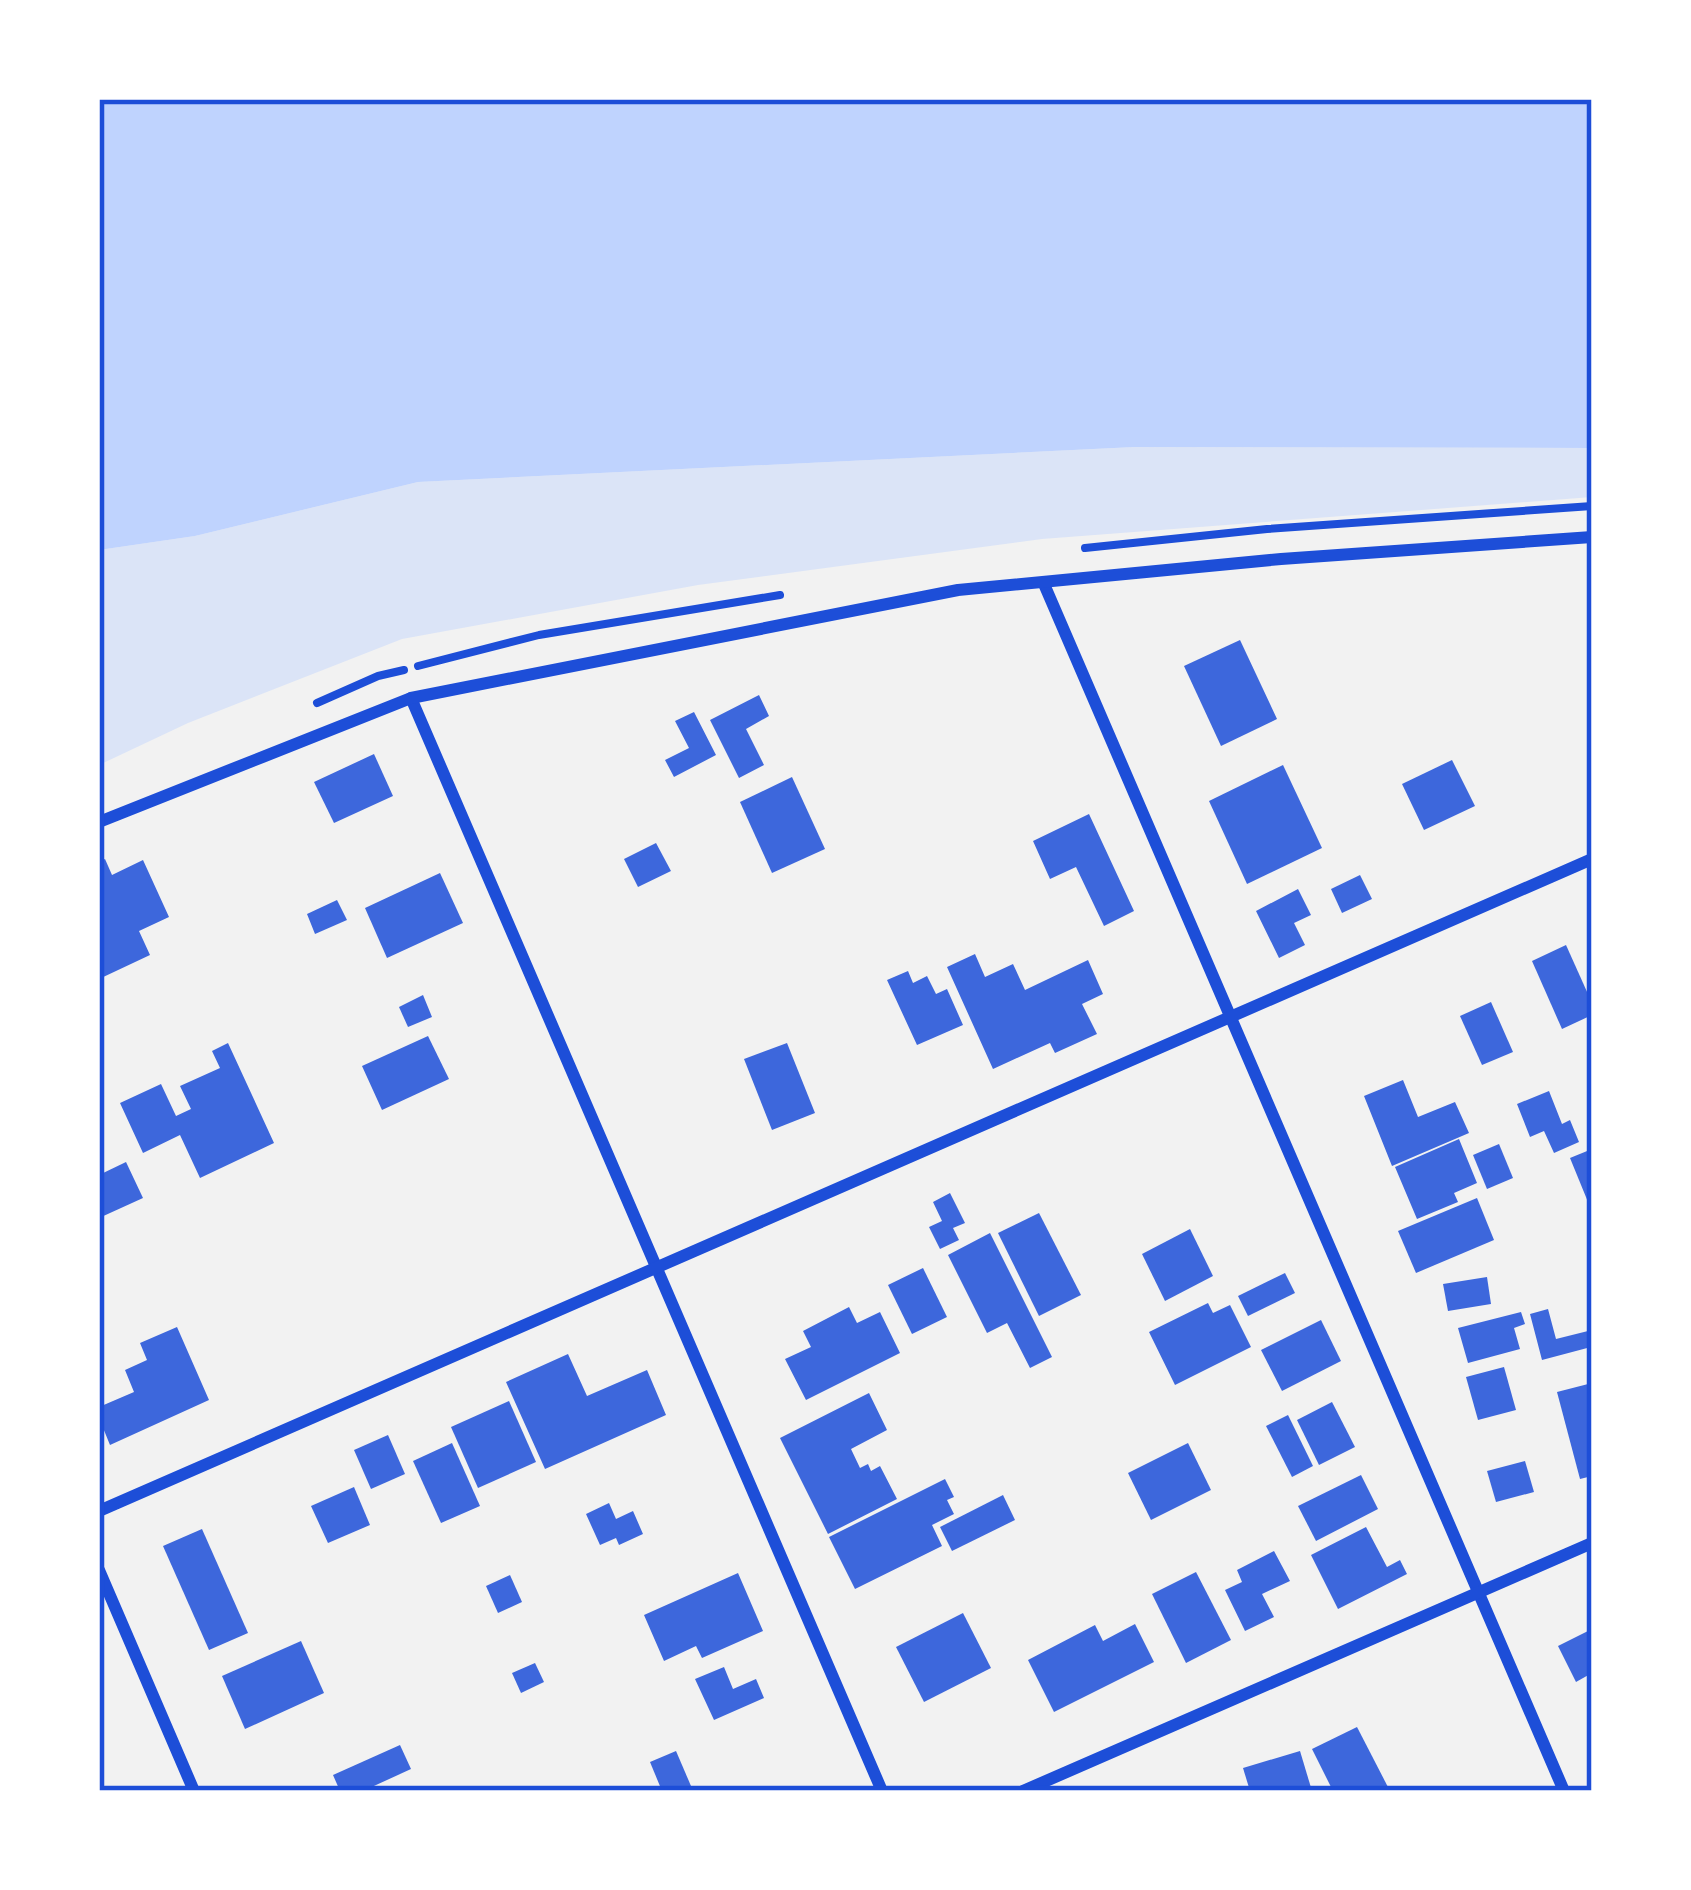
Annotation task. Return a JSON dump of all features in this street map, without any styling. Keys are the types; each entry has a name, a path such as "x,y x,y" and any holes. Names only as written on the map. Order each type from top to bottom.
{"street":[{"path":"99,822 411,698 958,590 1281,559 1592,537"},
{"path":"1044,584 1564,1791"},
{"path":"411,698 882,1791"},
{"path":"99,1510 1592,859"},
{"path":"1023,1791 1592,1543"},
{"path":"99,1570 194,1791"}],"shaded area":[{"path":"1135,447 1592,448 1592,497 1042,539 698,585 402,639 188,723 99,765 99,550 195,536 418,482"}],"water":[{"path":"99,99 1592,99 1592,448 1135,447 418,482 195,536 99,550"}],"building":[{"path":"1240,640 1277,719 1221,746 1184,666"},
{"path":"759,695 769,716 746,729 764,765 739,778 710,720"},
{"path":"694,712 716,755 674,777 665,760 689,748 675,721"},
{"path":"374,754 393,796 334,823 314,782"},
{"path":"1452,760 1475,806 1424,830 1402,784"},
{"path":"1283,765 1322,848 1247,884 1209,801"},
{"path":"792,777 825,849 772,873 740,802"},
{"path":"1089,814 1134,911 1104,926 1076,867 1050,879 1033,841"},
{"path":"656,843 671,871 638,887 624,859"},
{"path":"105,859 112,875 143,860 169,917 139,931 150,955 99,979 99,862"},
{"path":"440,873 463,923 387,958 365,908"},
{"path":"1360,875 1372,899 1342,913 1331,889"},
{"path":"1298,889 1311,915 1294,923 1305,945 1279,958 1256,911"},
{"path":"337,900 347,920 315,934 307,914"},
{"path":"1566,945 1592,1003 1592,1015 1562,1029 1532,961"},
{"path":"975,954 985,977 1013,964 1025,990 1088,960 1103,994 1082,1004 1097,1034 1055,1053 1050,1043 993,1069 947,967"},
{"path":"908,971 913,983 927,976 936,994 947,989 963,1025 917,1045 887,980"},
{"path":"423,995 432,1017 408,1027 399,1007"},
{"path":"1491,1002 1513,1052 1482,1065 1460,1016"},
{"path":"428,1036 449,1079 382,1110 362,1066"},
{"path":"228,1043 274,1143 200,1178 180,1135 143,1153 120,1103 161,1084 176,1116 191,1109 180,1086 220,1068 212,1051"},
{"path":"787,1043 815,1113 772,1130 744,1059"},
{"path":"1403,1080 1418,1117 1455,1102 1469,1133 1392,1166 1364,1096"},
{"path":"1549,1091 1562,1124 1570,1120 1579,1142 1554,1153 1544,1131 1530,1137 1517,1104"},
{"path":"1459,1139 1477,1183 1454,1193 1458,1202 1417,1219 1395,1167"},
{"path":"1499,1144 1513,1178 1487,1189 1473,1155"},
{"path":"1592,1149 1592,1200 1588,1202 1570,1158"},
{"path":"126,1162 143,1198 99,1218 99,1175"},
{"path":"950,1193 965,1223 953,1228 959,1240 940,1249 929,1227 942,1221 933,1202"},
{"path":"1477,1198 1494,1240 1416,1273 1398,1231"},
{"path":"1039,1213 1081,1295 1039,1316 998,1233"},
{"path":"1190,1229 1213,1276 1165,1301 1142,1254"},
{"path":"990,1233 1052,1357 1030,1368 1007,1323 987,1333 948,1255"},
{"path":"923,1268 947,1317 912,1334 888,1285"},
{"path":"1285,1273 1295,1293 1248,1316 1238,1296"},
{"path":"1487,1277 1491,1304 1448,1311 1443,1284"},
{"path":"1208,1303 1213,1313 1230,1305 1251,1347 1175,1385 1149,1332"},
{"path":"849,1307 857,1323 880,1312 900,1353 806,1400 785,1359 811,1347 803,1331"},
{"path":"1548,1309 1556,1339 1588,1331 1591,1347 1542,1360 1530,1314"},
{"path":"1521,1312 1525,1324 1514,1328 1520,1349 1468,1363 1458,1328"},
{"path":"1321,1320 1341,1361 1282,1391 1261,1350"},
{"path":"177,1327 209,1400 110,1445 99,1407 134,1392 125,1370 147,1360 140,1343"},
{"path":"568,1354 587,1396 647,1370 666,1415 545,1469 506,1382"},
{"path":"1504,1367 1516,1410 1478,1420 1466,1377"},
{"path":"1592,1383 1592,1476 1580,1479 1557,1392"},
{"path":"869,1393 887,1430 851,1449 860,1468 868,1464 871,1471 880,1466 897,1499 828,1534 780,1438"},
{"path":"509,1401 536,1462 478,1488 451,1427"},
{"path":"1332,1402 1355,1447 1319,1465 1297,1420"},
{"path":"1288,1415 1313,1466 1292,1477 1266,1426"},
{"path":"388,1435 405,1474 371,1489 354,1450"},
{"path":"452,1443 480,1506 441,1523 413,1461"},
{"path":"1188,1443 1211,1490 1151,1520 1128,1473"},
{"path":"1525,1461 1534,1492 1496,1502 1487,1471"},
{"path":"1361,1475 1378,1509 1316,1541 1298,1506"},
{"path":"945,1479 954,1497 947,1500 954,1514 932,1525 942,1546 855,1589 829,1537"},
{"path":"354,1487 370,1525 328,1543 311,1506"},
{"path":"1003,1495 1015,1520 952,1551 940,1527"},
{"path":"609,1503 616,1519 633,1511 643,1534 619,1545 616,1538 600,1545 586,1514"},
{"path":"1366,1527 1387,1567 1400,1560 1407,1574 1338,1609 1311,1555"},
{"path":"202,1529 248,1633 209,1650 163,1546"},
{"path":"1274,1551 1290,1581 1262,1594 1274,1617 1245,1631 1225,1590 1242,1582 1237,1570"},
{"path":"1196,1572 1231,1640 1186,1663 1152,1594"},
{"path":"738,1573 763,1631 702,1658 696,1646 664,1661 644,1615"},
{"path":"510,1575 522,1602 498,1613 486,1586"},
{"path":"963,1613 991,1668 924,1702 896,1647"},
{"path":"1135,1624 1154,1662 1054,1712 1028,1660 1095,1625 1103,1641"},
{"path":"1592,1629 1592,1673 1576,1682 1558,1646"},
{"path":"301,1641 324,1693 245,1729 222,1676"},
{"path":"535,1663 544,1682 521,1693 512,1673"},
{"path":"724,1667 733,1689 756,1679 764,1698 714,1720 695,1679"},
{"path":"1357,1727 1390,1791 1333,1791 1312,1749"},
{"path":"400,1745 411,1769 363,1791 340,1791 333,1775"},
{"path":"676,1751 691,1786 662,1791 650,1762"},
{"path":"1300,1751 1312,1791 1250,1791 1243,1768"}]}
